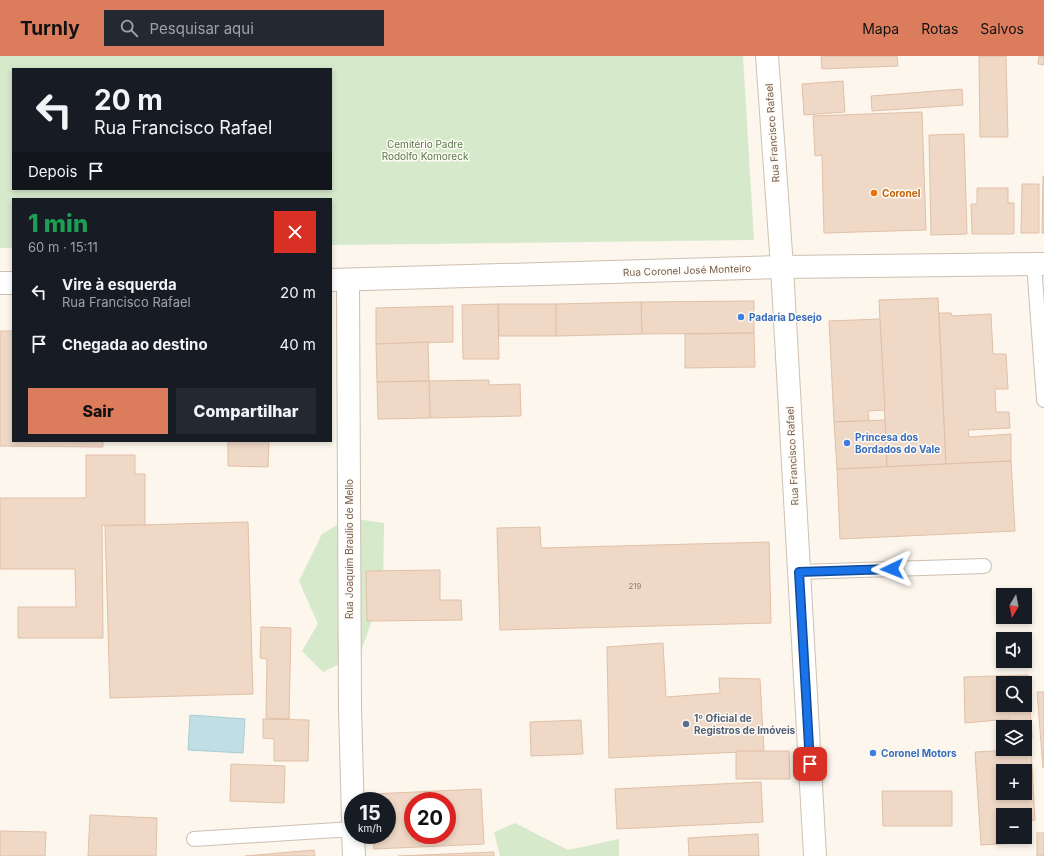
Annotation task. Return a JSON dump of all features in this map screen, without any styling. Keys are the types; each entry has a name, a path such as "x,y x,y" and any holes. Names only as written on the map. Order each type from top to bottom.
{"street":[{"name":"Rua Francisco Rafael","path":"767,56 782,267 815,856"},
{"name":"Rua Coronel José Monteiro","path":"340,280 782,267 1039,264"},
{"name":"Rua Joaquim Braulio de Mello","path":"340,280 352,792"},
{"path":"0,283 12,283"},
{"path":"354,844 354,856"}],"lane":[{"path":"1039,264 1044,400"},
{"path":"799,572 984,566"},
{"path":"194,840 344,830"}],"green space":[{"name":"Cemitério Padre Rodolfo Komoreck","path":"0,56 743,56 754,240 332,245 332,198 12,198 12,248 0,248"},
{"path":"349,518 384,523 383,589 360,654 323,672 302,651 318,624 299,581 322,534"},
{"path":"515,823 568,850 619,839 619,856 500,856 494,832"}],"water":[{"path":"190,715 245,719 243,753 188,750"}],"building":[{"path":"821,56 897,56 898,66 822,69"},
{"path":"979,56 1006,56 1008,137 980,137"},
{"path":"1039,56 1044,56 1044,65 1038,64"},
{"path":"843,81 845,112 804,115 802,84"},
{"path":"962,89 963,105 872,111 871,96"},
{"name":"Coronel","path":"922,112 926,230 824,233 822,155 815,156 813,116"},
{"path":"964,134 967,234 931,235 929,135"},
{"path":"1043,176 1044,233 1042,233"},
{"path":"1022,184 1039,184 1039,233 1021,233"},
{"path":"977,188 1008,188 1008,203 1014,203 1014,234 972,234 971,204 977,204"},
{"path":"938,298 946,464 887,467 879,300"},
{"path":"754,301 754,333 642,334 641,302"},
{"path":"641,302 642,334 556,336 556,304"},
{"path":"498,304 556,304 556,336 499,336"},
{"path":"498,304 499,359 463,359 462,305"},
{"path":"453,306 453,342 376,344 376,308"},
{"path":"939,313 951,313 952,316 991,314 993,354 1006,354 1008,389 995,389 996,412 1009,412 1010,428 968,430 969,437 1011,434 1011,461 946,464"},
{"path":"880,319 885,410 868,411 869,421 834,422 829,321"},
{"path":"0,331 12,331 12,442 103,442 103,447 0,446"},
{"path":"754,333 755,367 685,368 685,334"},
{"path":"428,342 429,381 377,382 376,344"},
{"path":"489,380 489,385 520,384 521,416 430,418 429,381"},
{"path":"429,381 430,418 378,419 377,382"},
{"path":"885,420 887,467 837,469 834,422"},
{"path":"228,442 269,442 268,467 228,466"},
{"path":"86,455 135,455 135,474 145,474 145,525 102,525 103,638 18,638 18,607 76,607 75,569 0,569 0,498 86,498"},
{"path":"1011,461 1015,531 840,539 837,469"},
{"path":"248,522 253,694 110,698 105,526"},
{"path":"540,527 541,548 769,542 771,623 500,630 497,528"},
{"path":"440,570 440,600 461,600 462,620 367,621 366,571"},
{"path":"261,627 291,628 289,719 266,718 267,659 260,658"},
{"name":"1º Oficial de Registros de Imóveis","path":"663,643 666,697 720,693 719,678 760,679 764,751 609,758 607,647"},
{"path":"1028,675 1028,676 996,676"},
{"path":"996,676 996,712 1030,712 1031,720 1009,719 965,723 964,677"},
{"path":"1037,692 1044,692 1043,768"},
{"path":"263,719 309,720 308,761 274,761 274,739 263,738"},
{"path":"581,720 583,754 531,756 530,722"},
{"path":"736,751 789,751 790,779 736,779"},
{"path":"996,751 996,756 1031,756 1032,764 996,764 996,800 1032,800 1032,767 1035,820 1032,820 1032,808 996,808 996,844 998,844 981,845 975,752"},
{"path":"231,764 285,766 284,803 230,801"},
{"path":"761,782 763,822 617,829 615,789"},
{"path":"481,789 484,844 374,849 374,844 396,844 396,793 404,792 404,844 456,844 456,792 415,792"},
{"path":"882,791 952,791 952,826 883,826"},
{"path":"90,815 157,818 156,856 88,856"},
{"path":"0,831 46,832 45,856 0,856"},
{"path":"1037,833 1044,833 1044,856 1037,856"},
{"path":"758,834 759,856 689,856 688,838"},
{"path":"314,850 315,856 245,856"},
{"path":"494,852 494,856 398,856"}],"place":[{"name":"Coronel","path":"874,193"},
{"name":"Padaria Desejo","path":"741,317"},
{"name":"Princesa dos Bordados do Vale","path":"847,443"},
{"name":"1º Oficial de Registros de Imóveis","path":"686,724"},
{"name":"Coronel Motors","path":"873,753"}],"route":[{"path":"810,764 799,572 892,569"}]}
